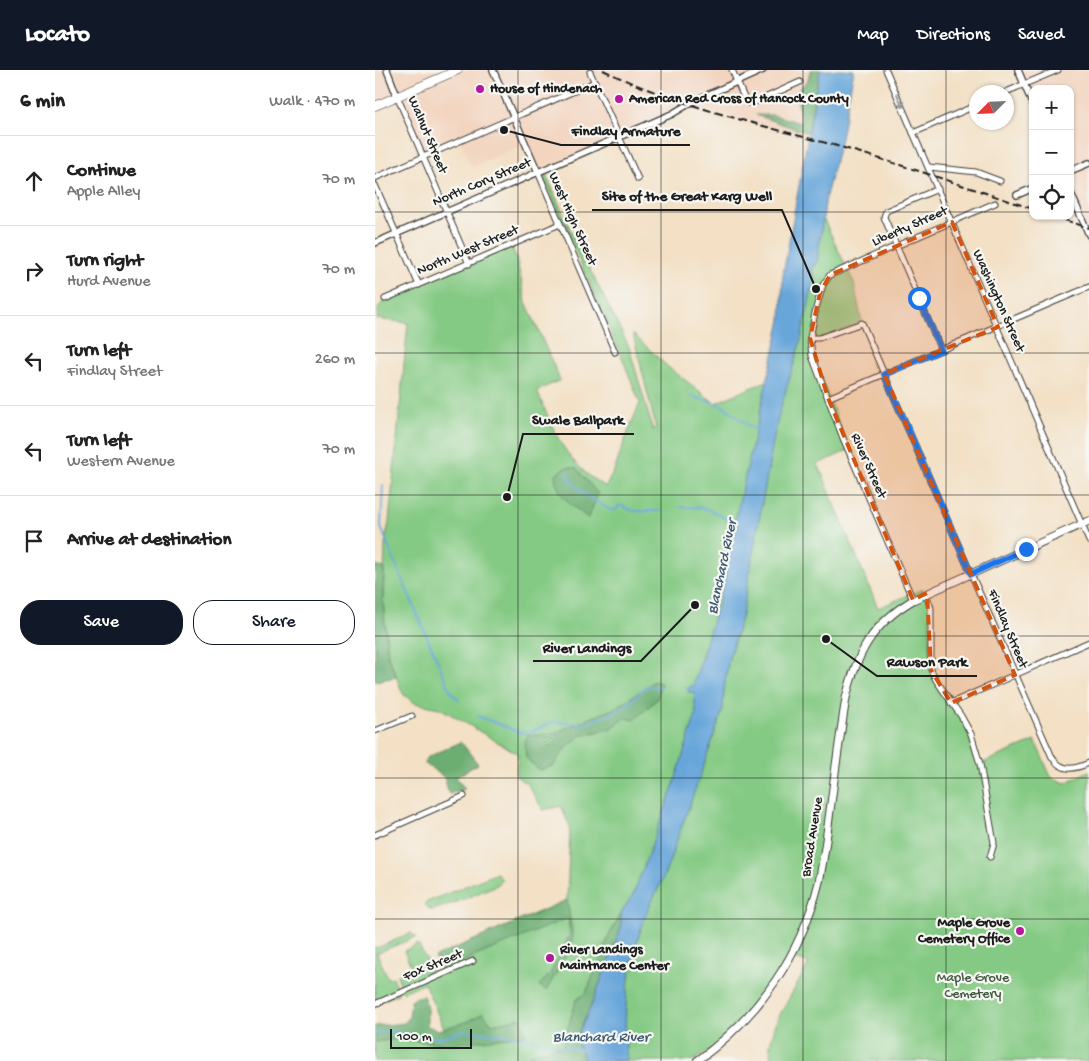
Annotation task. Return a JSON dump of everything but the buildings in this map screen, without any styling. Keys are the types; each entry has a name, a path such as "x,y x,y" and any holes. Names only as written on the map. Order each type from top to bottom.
{"main road":[{"path":"375,106 458,70"},
{"name":"Broad Avenue","path":"697,1061 733,1033 755,1009 782,972 796,945 819,883 846,698 853,670 862,651 879,627 897,610 913,600 1085,523"}],"street":[{"name":"Walnut Street","path":"387,70 469,264"},
{"name":"West High Street","path":"493,70 615,352"},
{"path":"732,70 747,102 754,102 800,82"},
{"name":"North Cory Street","path":"375,243 672,114 692,102 763,70"},
{"name":"Washington Street","path":"886,70 1085,523 1089,541"},
{"path":"1017,70 1029,96"},
{"path":"1014,89 1058,70"},
{"path":"591,72 638,179"},
{"path":"375,178 595,82"},
{"path":"913,133 969,108"},
{"path":"1074,169 1089,163"},
{"path":"929,167 976,172 1001,181"},
{"path":"375,185 419,285"},
{"path":"939,189 886,211 884,217 941,350"},
{"path":"1017,195 1029,190"},
{"path":"1074,200 1089,235"},
{"name":"Liberty Street","path":"810,338 816,308 827,278 995,203"},
{"name":"North West Street","path":"385,299 560,224"},
{"path":"827,398 1089,287"},
{"name":"Findlay Street","path":"810,338 819,338 862,323 1053,758 1065,768 1074,769 1089,763"},
{"name":"River Street","path":"810,338 812,356 827,398 913,600"},
{"path":"926,594 931,608 931,670 967,727 980,764 994,843 990,857"},
{"path":"951,702 1089,642"},
{"path":"375,731 412,716"},
{"path":"375,835 464,796"},
{"name":"Fox Street","path":"375,1004 473,961"}],"highlighted area":[{"path":"952,222 998,327 884,374 1015,675 951,703 931,670 927,593 913,600 828,398 810,338 820,293 830,275"}],"shaded area":[{"path":"375,70 820,70 808,133 804,137 688,104 538,172 525,144 472,167 460,141 423,157 398,96 375,106"},
{"path":"1018,70 1089,70 1089,228 1065,220 1074,220 1074,85 1029,85 1029,96"}],"green space":[{"path":"810,70 820,70 808,133 756,115 773,115 801,123 796,92 808,80"},
{"name":"Maple Grove Cemetery","path":"544,170 572,234 629,347 653,430 656,428 633,334 668,367 715,403 767,381 774,382 805,206 823,218 854,283 862,323 810,342 811,353 849,450 818,464 878,608 923,589 930,604 930,666 967,727 980,764 1035,741 1051,777 1065,783 1089,771 1089,1061 771,1061 770,1044 777,1020 809,963 790,958 755,1009 720,1044 693,1061 375,1061 375,1042 397,1039 451,1044 424,983 403,992 397,975 412,968 404,951 418,944 434,974 439,970 435,957 567,900 570,827 561,806 543,810 528,785 516,776 518,754 440,708 415,703 403,694 388,656 383,601 385,543 389,522 408,323 377,319 379,307 385,299 511,246 516,257 526,302 560,380 537,391 556,434 571,458 592,478 606,487 640,403 540,171"},
{"path":"566,467 576,468 598,494 588,518 566,500 558,489 555,475"},
{"path":"375,566 384,568 383,601 388,656 397,677 375,681"},
{"path":"654,681 661,683 657,699 634,720 625,718 612,728 580,736 564,750 553,766 539,770 526,758 525,741 528,735 549,735 613,709"},
{"path":"461,742 478,764 456,777 465,789 449,794 444,777 424,763 428,757"},
{"path":"497,873 502,880 497,885 433,910 430,910 425,905 427,902"},
{"path":"567,900 573,937 569,950 546,991 539,985 550,974 570,935 568,918 439,971 435,957"},
{"path":"621,913 621,928 592,1004 576,1038 585,1061 530,1061 528,1055 563,1045 576,1000 586,993 609,936"},
{"path":"411,933 416,937 377,953 388,979 393,977 398,988 398,994 375,1004 375,946 377,948"},
{"path":"423,996 427,1005 427,1026 439,1030 469,1021 483,1013 492,1024 521,1018 526,1035 451,1044 397,1039 375,1042 375,1026 405,1023 409,1017 411,1001"}],"water":[{"name":"Blanchard River","path":"820,70 854,70 841,138 826,196 817,263 816,265 812,264 814,266 813,270 809,270 809,272 814,273 814,279 801,340 774,437 742,615 729,658 723,709 666,871 648,909 635,951 626,1006 627,1061 585,1061 576,1039 592,1004 621,928 621,913 634,893 674,784 696,714 694,692 688,692 689,687 693,686 724,583 733,529 781,320 783,274"}],"waterway":[{"path":"691,396 724,407 756,430"},
{"path":"568,474 575,486 610,510 616,510 619,505 634,511 663,511"},
{"path":"383,485 381,527 451,692 459,700"},
{"path":"681,507 699,507 711,510 736,525"},
{"path":"478,716 521,733 533,731 553,722 585,724 627,706 646,686 661,687"},
{"path":"375,1033 387,1031 438,1038 464,1031 509,1035 582,1050"}],"railway":[{"path":"603,70 631,83 689,104 837,146 1029,208"},
{"path":"1065,220 1089,228"}],"place":[{"name":"House of Hindenach","path":"480,89"},
{"name":"American Red Cross of Hancock County","path":"619,99"},
{"name":"Findlay Armature","path":"504,130"},
{"name":"Site of the Great Karg Well","path":"816,289"},
{"name":"Swale Ballpark","path":"507,497"},
{"name":"River Landings","path":"695,605"},
{"name":"Rawson Park","path":"826,639"},
{"name":"Maple Grove Cemetery Office","path":"1020,931"},
{"name":"River Landings Maintnance Center","path":"550,958"}],"route":[{"path":"919,298 941,350 884,374 971,574 1026,549"}]}
